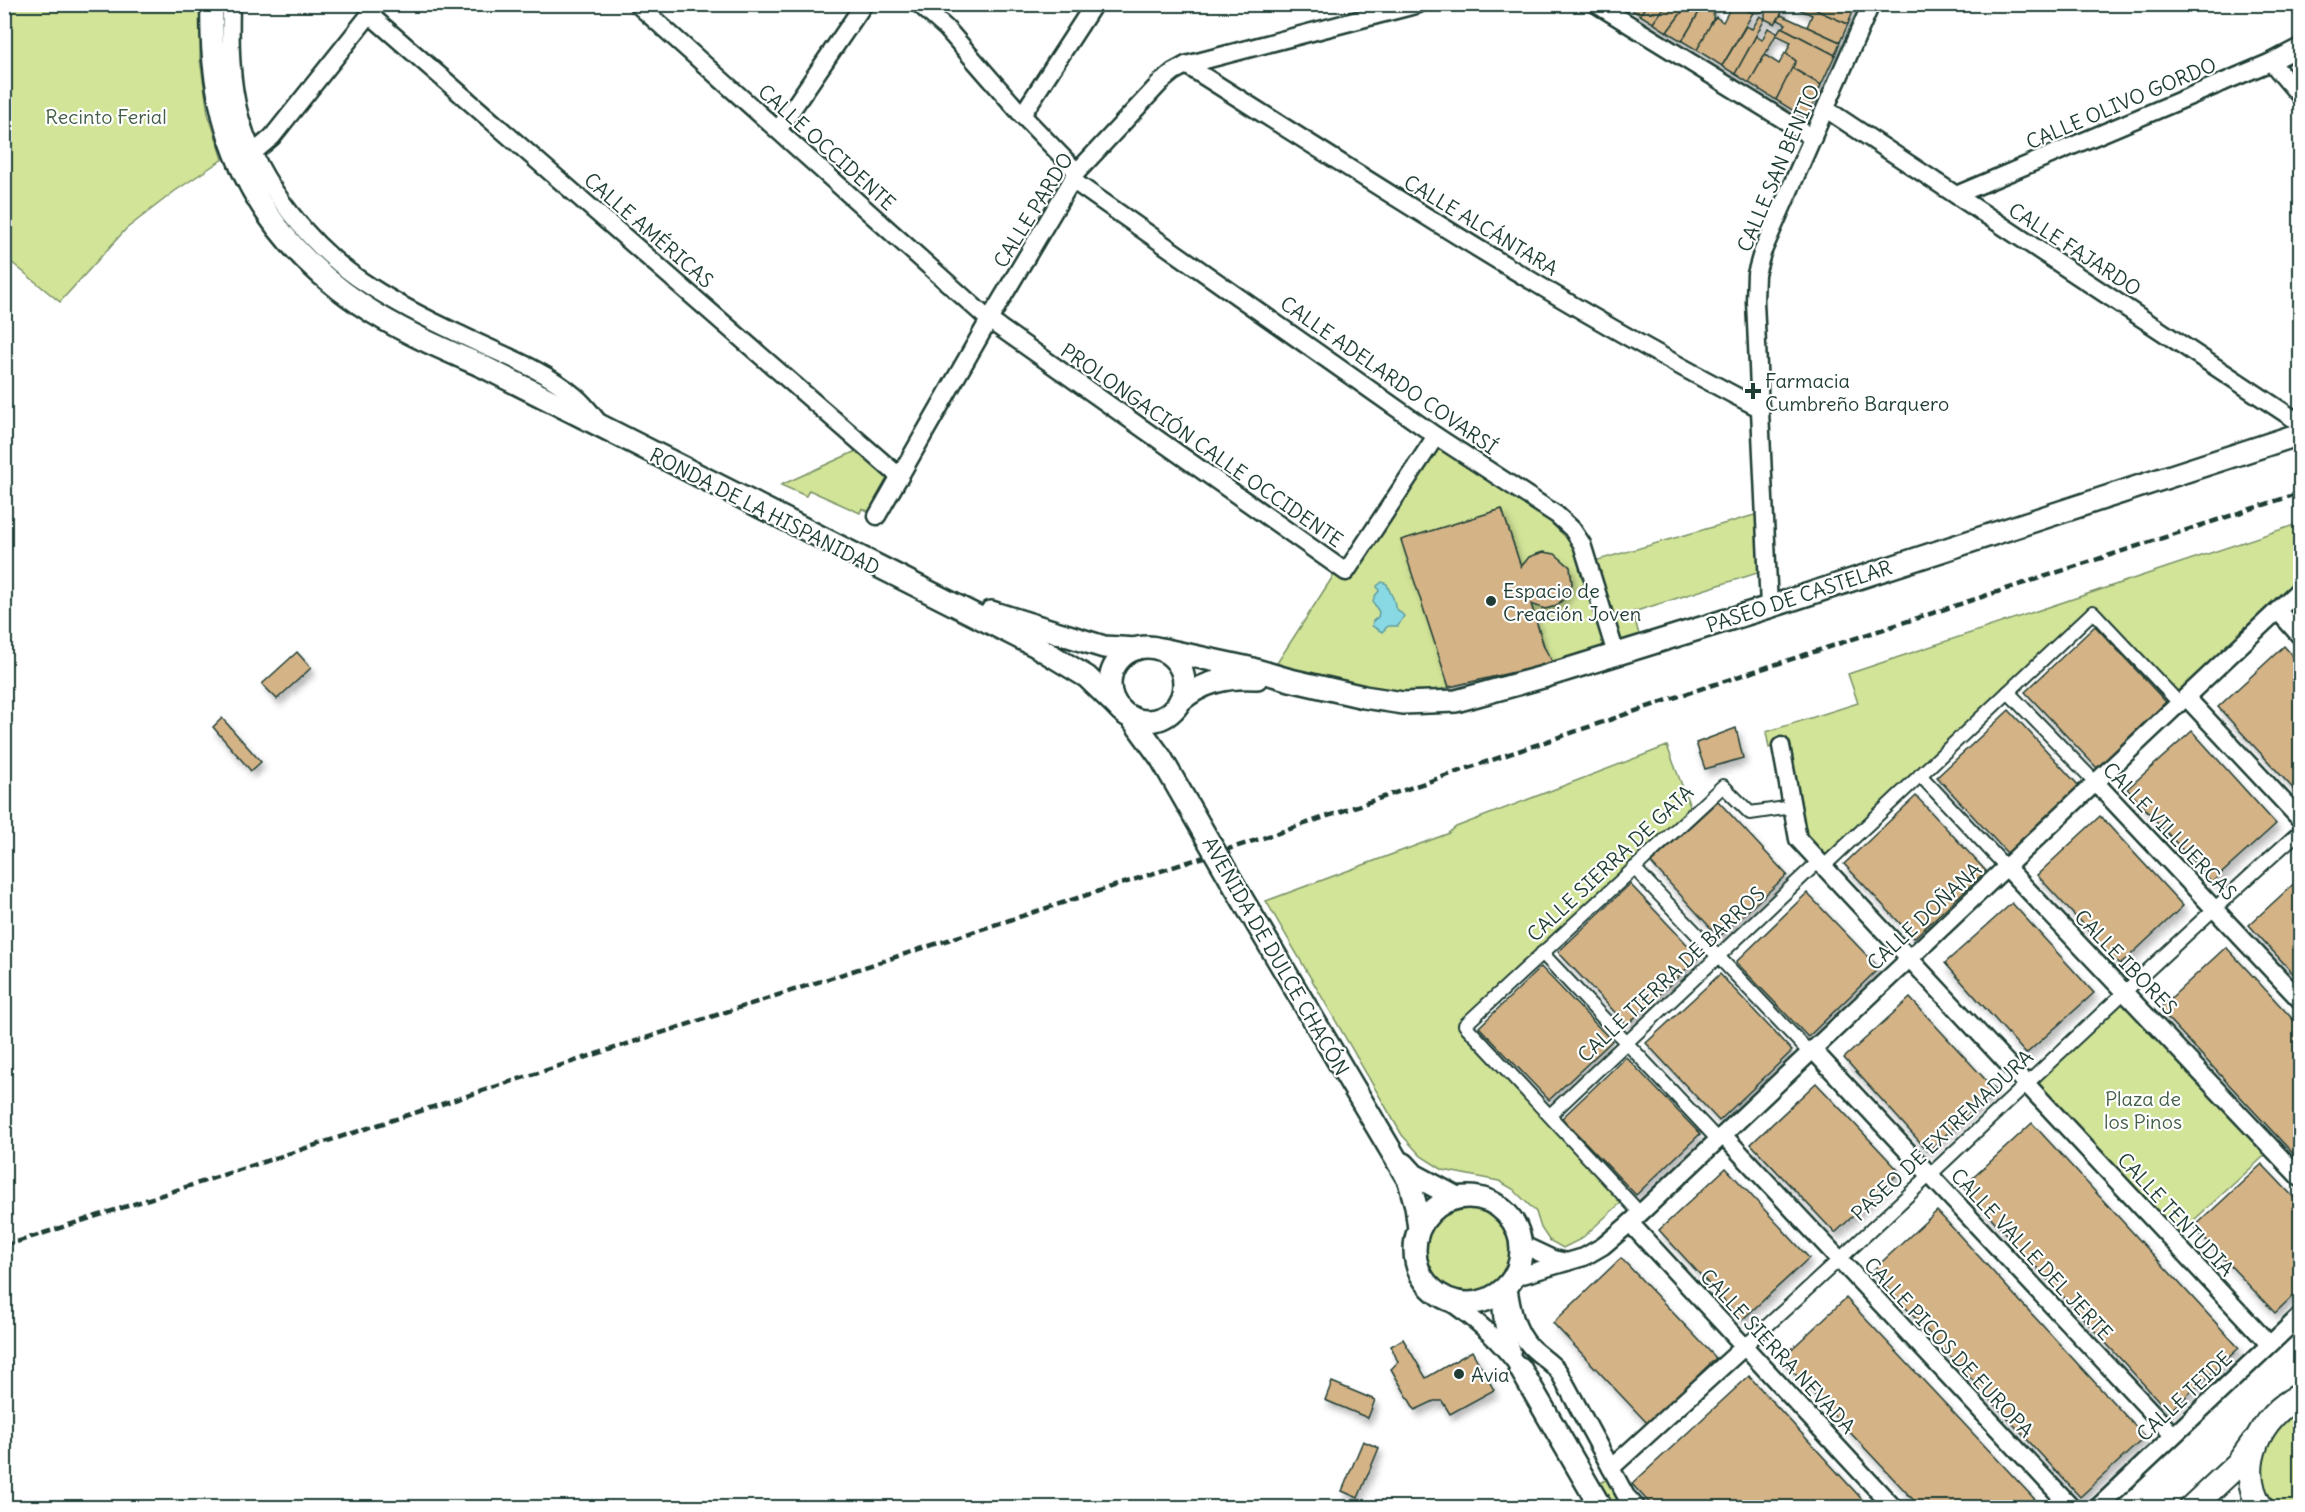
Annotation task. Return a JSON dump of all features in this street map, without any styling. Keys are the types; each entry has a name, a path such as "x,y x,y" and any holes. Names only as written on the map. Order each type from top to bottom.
{"main road":[{"path":"2191,1508 2238,1464 2268,1419 2286,1403 2301,1396"},
{"path":"2256,1440 2251,1461 2251,1482 2261,1508"}],"street":[{"name":"RONDA DE LA HISPANIDAD","path":"212,4 211,39 214,69 224,123 240,167 264,208 290,242 320,271 360,304 419,338 482,366 1036,646 1087,677 1126,714"},
{"name":"RONDA DE LA HISPANIDAD","path":"231,4 230,57 240,117 261,171 296,219 327,252 369,286 426,318 550,378 576,396 606,430"},
{"name":"CALLE OCCIDENTE","path":"638,4 989,320"},
{"path":"778,130 864,4"},
{"name":"CALLE ADELARDO COVARSÍ","path":"919,4 947,29 1075,176 1436,436 1557,515 1572,528 1582,544 1616,654"},
{"path":"1022,116 1094,4"},
{"name":"CALLE PARDO","path":"878,516 989,320 1075,176 1161,82 1186,65 1419,4"},
{"path":"1596,4 1813,138"},
{"name":"CALLE SAN BENITO","path":"1769,607 1755,301 1756,274 1762,253 1871,4"},
{"path":"254,153 272,136 374,9"},
{"name":"CALLE AMÉRICAS","path":"374,9 900,477"},
{"name":"CALLE OLIVO GORDO","path":"1956,195 2271,62 2301,47"},
{"path":"2271,62 2301,96"},
{"name":"CALLE ALCÁNTARA","path":"1186,65 1447,230 1619,333 1761,409"},
{"name":"CALLE FAJARDO","path":"1826,109 2301,423"},
{"name":"PROLONGACIÓN CALLE OCCIDENTE","path":"989,320 1346,572 1436,436"},
{"name":"PASEO DE CASTELAR","path":"1161,649 1364,697 1403,703 1456,701 1544,677 1769,607 2301,434"},
{"name":"CALLE DOÑANA","path":"1508,1285 1584,1257 1602,1246 1635,1218 2301,589"},
{"name":"RONDA DE LA HISPANIDAD","path":"924,591 1104,647 1136,649"},
{"path":"2278,611 2301,636"},
{"name":"CALLE TIERRA DE BARROS","path":"1550,1115 1718,957 1920,775 2093,612 2183,700"},
{"path":"1161,758 1176,706 1184,689 1184,677 1179,665 1161,649 1148,647 1136,649 1124,655 1116,664 1111,676 1111,689 1114,701 1126,714 1141,720 1152,720 1162,717 1176,706"},
{"name":"PASEO DE CASTELAR","path":"1176,706 1194,689 1212,682 1240,677 1290,680"},
{"name":"CALLE VILLUERCAS","path":"2008,692 2301,1000"},
{"path":"2183,700 2301,819"},
{"name":"AVENIDA DE DULCE CHACÓN","path":"1126,714 1161,758 1409,1181 1419,1229"},
{"name":"CALLE TENTUDIA","path":"1782,746 1798,840 2270,1344"},
{"name":"CALLE IBORES","path":"1920,775 2301,1178"},
{"name":"CALLE SIERRA DE GATA","path":"1550,1115 1465,1025 1723,786 1750,813 1792,807"},
{"name":"PASEO DE EXTREMADURA","path":"1589,1489 1613,1472 2215,908 2301,831"},
{"path":"1634,868 1810,1051"},
{"path":"1542,953 1626,1043 1720,1137"},
{"name":"CALLE VALLE DEL JERTE","path":"1810,1051 2173,1435"},
{"path":"1550,1115 1635,1218"},
{"name":"CALLE PICOS DE EUROPA","path":"1720,1137 2072,1508"},
{"name":"AVENIDA DE DULCE CHACÓN","path":"1393,1153 1414,1174 1457,1198"},
{"path":"1520,1368 1491,1333 1475,1318 1433,1290 1422,1277 1416,1262 1415,1245 1419,1229 1428,1215 1442,1204 1457,1198 1473,1197 1489,1201 1503,1210 1514,1223 1521,1244 1521,1255 1517,1271 1508,1285 1500,1309 1506,1338 1520,1368 1601,1508"},
{"name":"CALLE SIERRA NEVADA","path":"1635,1218 1745,1346 1894,1508"},
{"path":"1521,1244 1568,1262"},
{"path":"1446,1299 1463,1303 1480,1302 1495,1296 1508,1285"},
{"path":"1508,1285 1512,1310 1528,1345 1559,1372 1626,1496 1637,1508"},
{"name":"CALLE TEIDE","path":"2097,1508 2301,1316"}],"green space":[{"name":"Recinto Ferial","path":"4,5 201,5 200,59 208,113 223,159 175,191 126,229 60,302 5,257"},
{"path":"1436,436 1557,515 1588,563 1765,512 1767,570 1633,612 1642,646 1553,673 1531,604 1545,609 1557,606 1572,584 1570,567 1551,554 1539,553 1533,555 1521,567 1502,509 1402,540 1449,687 1403,703 1270,674 1339,567"},
{"path":"865,447 900,477 877,516 862,508 860,513 809,490 806,496 781,485"},
{"path":"2300,523 2300,589 2179,703 2093,612 1823,867 1798,839 1781,746 1769,748 1766,732 1858,703 1848,674"},
{"path":"1667,746 1693,814 1465,1025 1624,1200 1581,1239 1563,1248 1549,1240 1541,1228 1536,1212 1513,1189 1499,1181 1443,1170 1421,1156 1402,1135 1266,901 1447,834 1456,827"},
{"name":"Plaza de los Pinos","path":"2127,992 2273,1148 2172,1240 2028,1085"},
{"path":"1468,1203 1486,1207 1501,1217 1511,1232 1515,1250 1511,1268 1501,1283 1486,1293 1468,1297 1450,1293 1435,1283 1425,1268 1421,1250 1425,1232 1435,1217 1450,1207"},
{"path":"2300,1406 2300,1507 2273,1507 2262,1482 2262,1453 2272,1431"},
{"path":"1615,1475 1637,1507 1601,1507 1589,1489"}],"water":[{"path":"1382,582 1387,584 1395,607 1404,616 1398,626 1388,626 1382,632 1372,626 1379,612 1373,602 1374,597 1379,591 1377,586"}],"building":[{"path":"1633,4 1647,4 1640,15 1631,9"},
{"path":"1647,4 1667,4 1653,23 1640,15"},
{"path":"1667,4 1688,4 1667,32 1653,23"},
{"path":"1688,4 1696,4 1702,8 1682,41 1667,32"},
{"path":"1704,4 1714,7 1713,20 1697,50 1682,41"},
{"path":"1753,4 1765,4 1765,12 1753,13"},
{"path":"1765,4 1787,4 1775,24 1765,19"},
{"path":"1788,4 1803,4 1848,24 1840,42 1807,27 1812,15"},
{"path":"1820,4 1856,4 1848,24 1818,11"},
{"path":"1732,5 1753,13 1722,66 1697,50 1713,20 1716,17 1723,22"},
{"path":"1781,15 1840,42 1835,55 1783,28 1786,24 1778,20"},
{"path":"1760,16 1765,19 1735,74 1722,66 1746,26 1752,29"},
{"path":"1781,27 1835,55 1821,85 1792,68 1796,61 1786,53 1791,42 1776,35"},
{"path":"1768,28 1777,33 1749,83 1735,74 1756,36 1762,40"},
{"path":"1785,53 1796,61 1776,100 1749,83 1765,55 1779,64"},
{"path":"1792,68 1821,85 1807,119 1776,100"},
{"name":"Espacio de Creación Joven","path":"1502,509 1521,567 1529,557 1543,552 1555,554 1570,567 1572,584 1565,597 1556,606 1545,609 1531,604 1544,647 1553,663 1449,687 1401,540"},
{"path":"2095,626 2166,702 2097,768 2025,692"},
{"path":"2284,646 2300,664 2300,796 2218,707"},
{"path":"297,652 311,668 277,699 262,684"},
{"path":"2009,710 2079,786 2007,853 1937,777"},
{"path":"222,718 261,762 251,771 213,727"},
{"path":"1736,728 1743,758 1705,769 1696,743"},
{"path":"2192,731 2276,824 2212,882 2127,789"},
{"path":"1916,796 1986,871 1914,938 1844,864"},
{"path":"1718,801 1787,875 1719,937 1651,863"},
{"path":"2100,816 2183,906 2120,965 2037,875"},
{"path":"2300,878 2300,981 2249,925"},
{"path":"1630,884 1699,957 1627,1025 1558,952"},
{"path":"1807,893 1879,968 1808,1037 1736,962"},
{"path":"2012,903 2094,993 2026,1054 1945,963"},
{"path":"2226,947 2300,1027 2300,1161 2159,1009"},
{"path":"1541,967 1612,1041 1549,1100 1479,1027"},
{"path":"1720,974 1792,1051 1719,1121 1646,1043"},
{"path":"1910,998 1995,1090 1928,1151 1844,1058"},
{"path":"1626,1057 1700,1134 1636,1195 1562,1118"},
{"path":"1816,1083 1900,1172 1835,1233 1751,1144"},
{"path":"2032,1123 2239,1348 2169,1412 1963,1187"},
{"path":"2262,1164 2300,1204 2300,1289 2275,1313 2194,1227"},
{"path":"1726,1168 1809,1258 1742,1320 1659,1230"},
{"path":"1937,1211 2145,1437 2080,1497 1872,1271"},
{"path":"1621,1258 1716,1358 1648,1424 1553,1323"},
{"path":"1846,1298 2043,1508 1921,1508 1781,1359"},
{"name":"Avia","path":"1403,1339 1426,1378 1472,1351 1494,1390 1450,1414 1442,1401 1434,1401 1415,1410 1391,1369 1398,1362 1391,1346"},
{"path":"1749,1376 1870,1508 1654,1508 1632,1484"},
{"path":"1332,1382 1375,1400 1368,1418 1325,1400"},
{"path":"1363,1441 1379,1448 1358,1498 1342,1491"}],"railway":[{"path":"4,1246 1278,833 1694,691 2300,493"}],"place":[{"name":"Farmacia Cumbreño Barquero","path":"1753,391"},
{"name":"Espacio de Creación Joven","path":"1491,601"},
{"name":"Avia","path":"1459,1374"}]}
